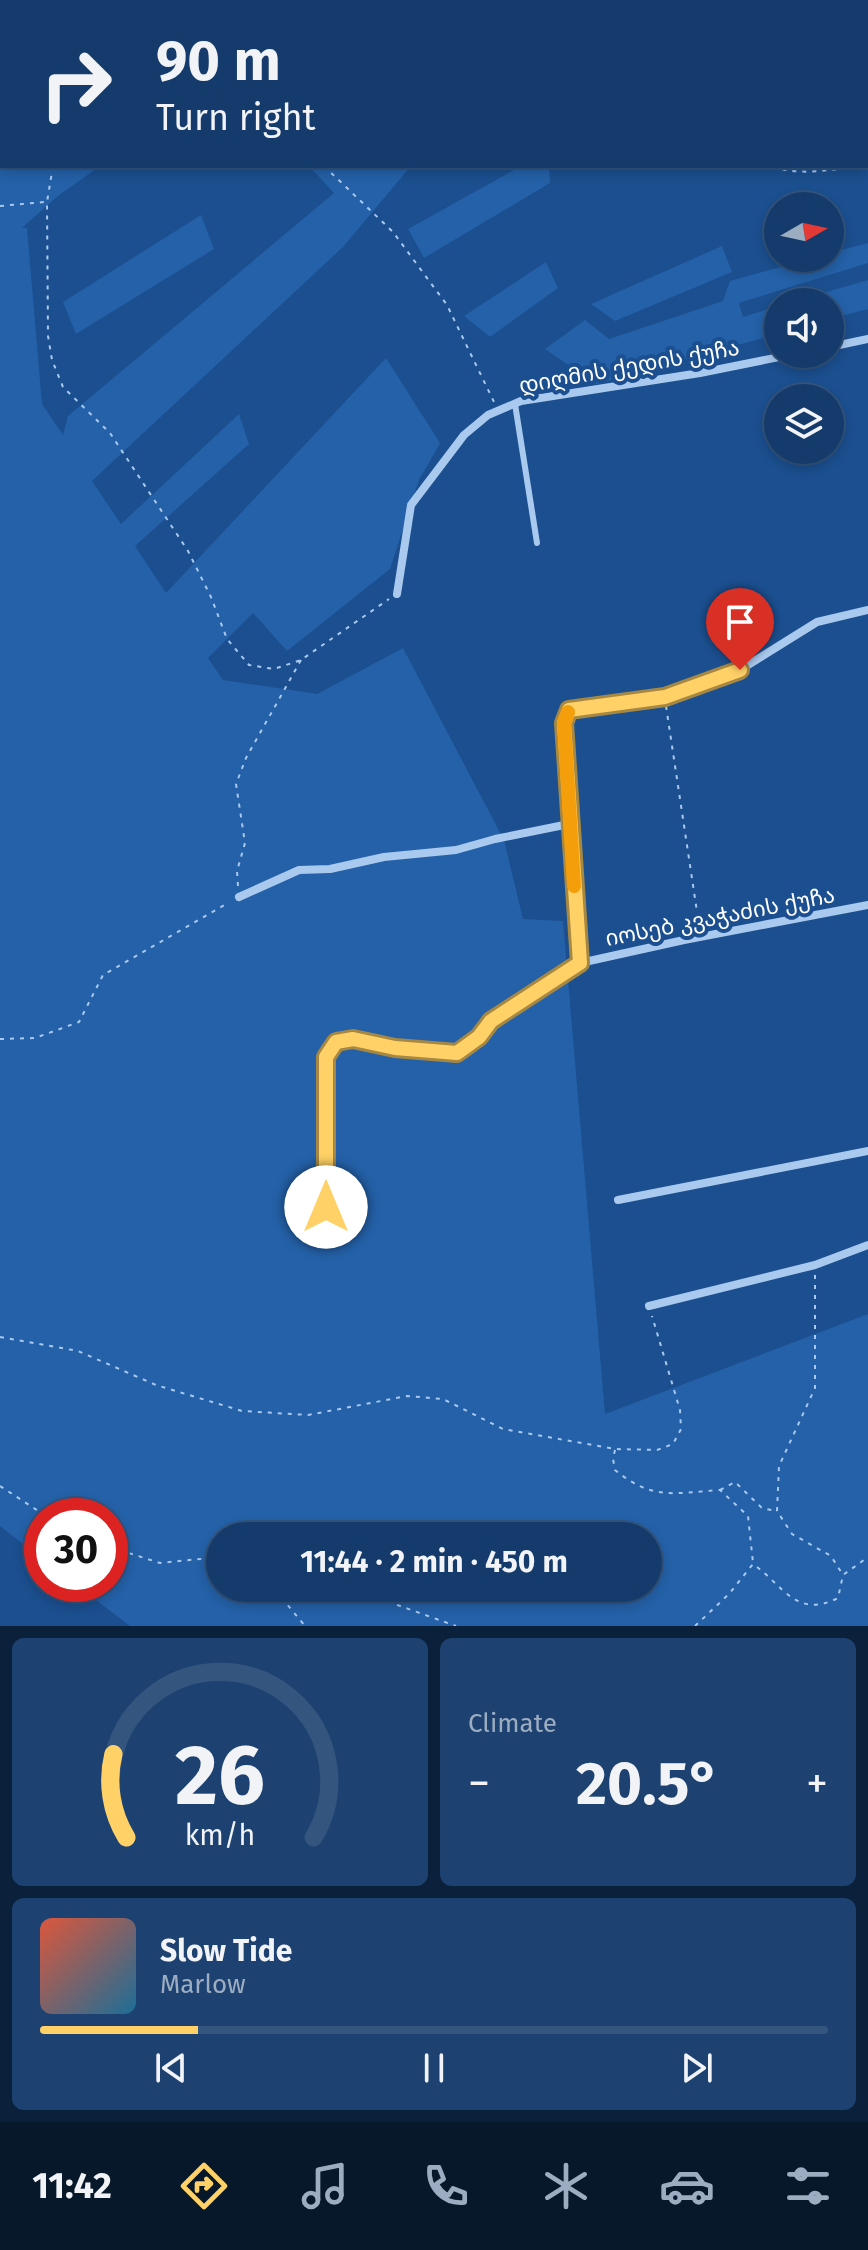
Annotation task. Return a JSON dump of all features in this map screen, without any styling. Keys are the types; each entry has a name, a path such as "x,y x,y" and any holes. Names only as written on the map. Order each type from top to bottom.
{"street":[{"path":"844,344 868,339"},
{"name":"დიღმის ქედის ქუჩა","path":"397,594 411,505 464,435 488,415 515,404 764,360"},
{"path":"326,1207 326,1057 336,1042 353,1039 395,1048 457,1053 479,1037 491,1021 580,963 564,723 569,710 665,697 740,670 817,622 868,610"},
{"path":"239,897 299,870 330,869 384,857 456,850 569,824"},
{"name":"იოსებ კვაჭაძის ქუჩა","path":"580,963 868,905"},
{"path":"618,1200 868,1151"},
{"path":"649,1306 815,1265 868,1245"}],"lane":[{"path":"515,404 537,543"}],"path":[{"path":"53,168 47,202 48,336 52,360 63,387 110,433 188,551 227,639 249,665 274,669 301,660 397,594"},
{"path":"326,168 393,232 447,305 499,411"},
{"path":"778,168 825,171 846,168"},
{"path":"0,206 47,202"},
{"path":"0,1039 35,1038 79,1022 103,975 239,897 237,871 245,843 236,784 246,758 301,660"},
{"path":"665,697 700,937"},
{"path":"815,1265 815,1388 779,1466 777,1511 792,1534 831,1556 843,1575"},
{"path":"0,1337 78,1351 156,1385 242,1411 308,1415 407,1396 443,1399 503,1429 615,1449 657,1450 673,1444 681,1429 680,1410 649,1306"},
{"path":"615,1449 615,1470 634,1486 663,1494 720,1490 735,1482 762,1508 777,1511"},
{"path":"0,1486 24,1502"},
{"path":"695,1626 729,1594 753,1564 748,1516 720,1490"},
{"path":"128,1553 160,1563 206,1558"},
{"path":"753,1564 774,1579 788,1596 807,1606 822,1605 838,1598 843,1575 868,1557"},
{"path":"285,1602 305,1626"},
{"path":"389,1602 456,1626"}],"shaded area":[{"path":"0,168 97,168 58,196 22,228 27,228 42,404 63,435 68,416 334,193 311,168 409,168 343,247 92,481 121,524 239,414 249,444 135,546 166,593 386,358 440,443 419,480 390,569 287,651 253,613 208,658 223,680 317,694 403,648 504,840 523,919 563,921 605,1414 868,1314 868,1626 130,1626 99,1602 128,1602 128,1498 24,1498 24,1545 0,1526"},
{"path":"517,168 549,168 550,183 424,258 408,229"},
{"path":"201,215 214,249 76,334 63,302"},
{"path":"868,243 868,263 844,270 844,249"},
{"path":"722,246 732,272 615,321 591,304"},
{"path":"546,262 558,288 490,337 464,316"},
{"path":"764,272 839,272 787,288 764,288 764,295 739,303 743,317 764,310 764,338 596,384 545,349 585,320 609,339 723,301 730,281"},
{"path":"868,280 868,309 844,315 844,288 840,288"}],"slow traffic":[{"path":"568,712 564,723 574,886"}],"route":[{"path":"326,1207 326,1057 336,1042 353,1039 395,1048 457,1053 479,1037 491,1021 580,963 569,824 565,715 574,708 665,697 740,670"}]}
